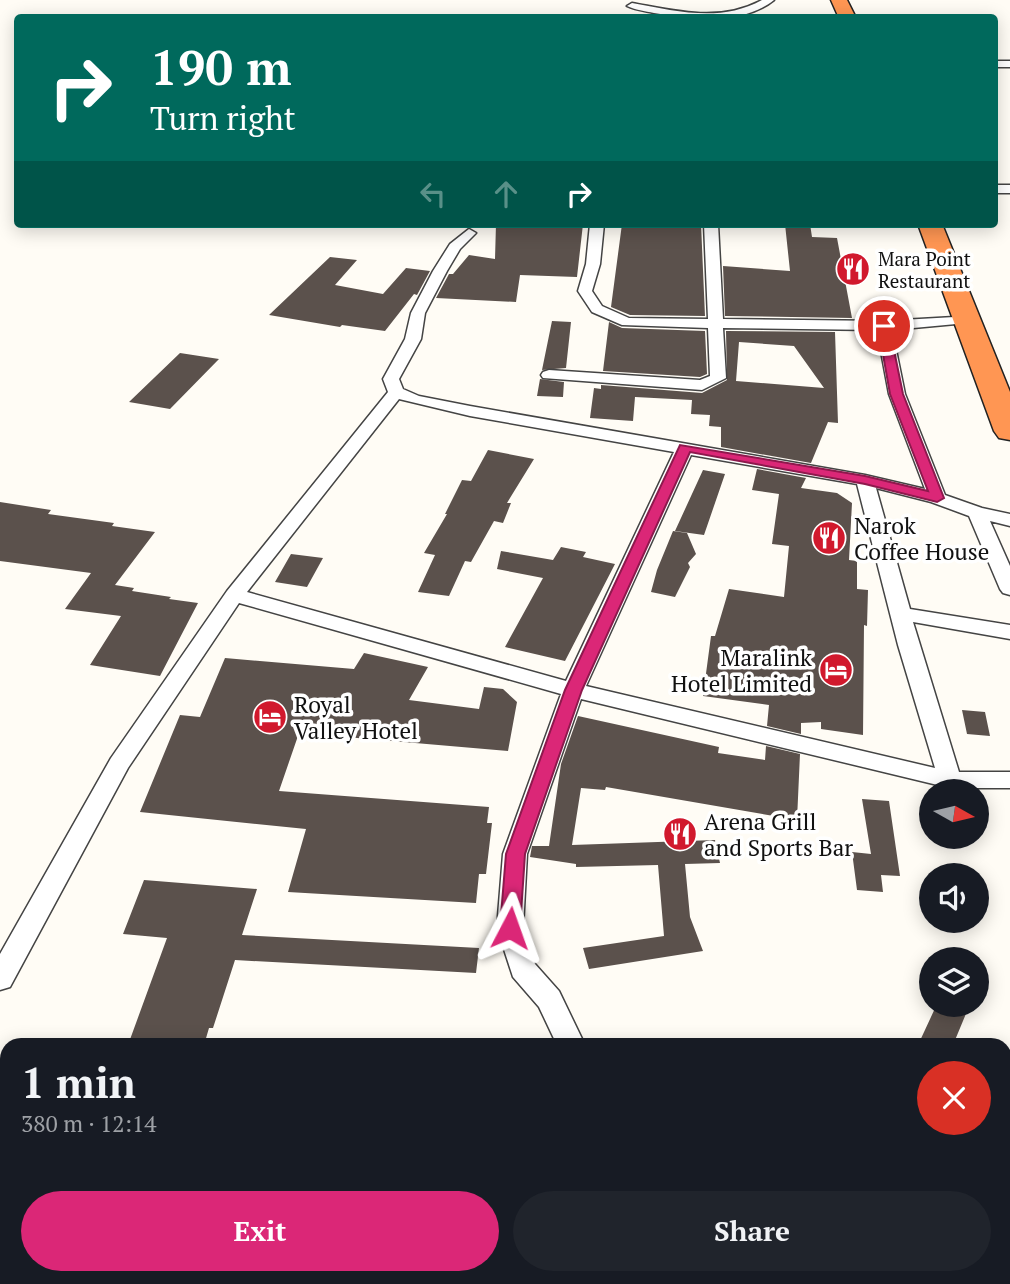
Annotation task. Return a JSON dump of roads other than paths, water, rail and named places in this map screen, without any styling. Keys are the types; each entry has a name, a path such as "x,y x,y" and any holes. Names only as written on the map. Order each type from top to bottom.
{"highway":[{"path":"932,228 1010,431"}],"street":[{"path":"732,14 751,10 769,0"},
{"path":"632,6 679,14"},
{"path":"597,228 593,264 585,291 597,309 627,322 715,326 884,326 967,319"},
{"path":"549,375 702,385 718,378 711,228"},
{"path":"469,233 455,247 418,313 413,339 391,379 396,393 414,400 865,480 937,498 976,513 1010,520"},
{"path":"884,326 897,394 937,498"},
{"path":"0,979 119,764 234,595 396,393"},
{"path":"568,1038 549,999 523,969 510,928 515,854 573,690 685,448"},
{"path":"865,480 950,779"},
{"path":"976,513 1010,589"},
{"path":"234,595 573,690 946,779"},
{"path":"902,614 1010,632"},
{"path":"989,780 1010,780"}],"place":[{"name":"Mara Point Restaurant","path":"853,269"},
{"name":"Narok Coffee House","path":"829,538"},
{"name":"Maralink Hotel Limited","path":"836,670"},
{"name":"Royal Valley Hotel","path":"270,717"},
{"name":"Arena Grill and Sports Bar","path":"680,834"}]}
